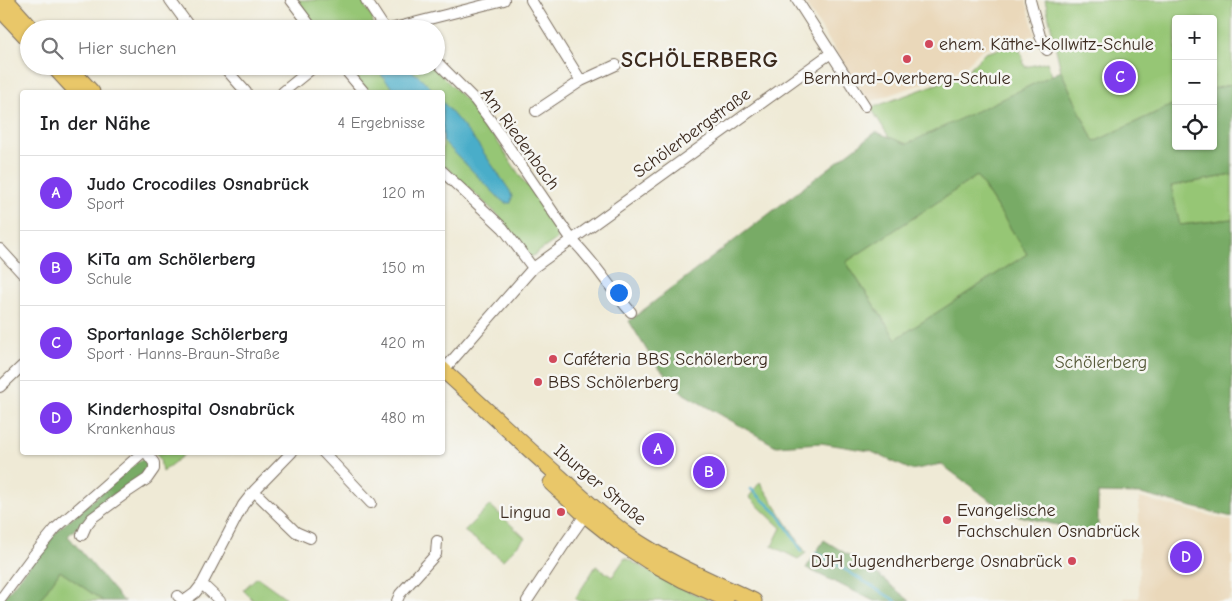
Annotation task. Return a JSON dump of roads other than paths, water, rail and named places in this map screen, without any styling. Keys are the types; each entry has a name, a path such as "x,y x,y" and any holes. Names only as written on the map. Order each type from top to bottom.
{"main road":[{"path":"6,0 24,20"},
{"path":"0,9 20,30"},
{"path":"61,75 75,90"},
{"path":"76,75 90,90"},
{"name":"Iburger Straße","path":"445,376 485,409 619,542 648,561 683,580 730,601"},
{"name":"Iburger Straße","path":"589,511 612,523 631,537 691,572 754,601"}],"street":[{"path":"170,0 184,20"},
{"path":"291,0 306,20"},
{"path":"366,0 379,20"},
{"path":"429,20 504,0"},
{"path":"531,0 581,81"},
{"path":"797,0 865,106"},
{"path":"1030,0 1040,36 1048,50"},
{"name":"Schölerbergstraße","path":"445,372 533,268 831,53"},
{"path":"536,111 581,81 616,65"},
{"name":"Am Riedenbach","path":"445,70 475,100 491,120 572,240"},
{"path":"231,75 244,90"},
{"path":"286,90 305,75"},
{"path":"350,75 362,90"},
{"path":"445,174 503,228 533,268"},
{"path":"572,240 585,253 631,312"},
{"path":"0,249 20,271"},
{"path":"0,386 20,368"},
{"path":"0,600 56,528 141,455"},
{"path":"82,535 92,518 147,479 154,469 154,463 147,455"},
{"path":"178,596 184,601 195,593 202,584 243,505 289,455"},
{"path":"326,455 371,503"},
{"path":"254,491 296,532 310,538"},
{"path":"526,601 589,511"},
{"path":"397,601 400,594 436,554 437,542"},
{"path":"202,584 220,601"}],"water":[{"path":"417,75 433,90 394,90 382,76"},
{"path":"445,105 477,143 510,191 511,203 505,203 445,143"}],"waterway":[{"path":"751,489 779,515 802,551"},
{"path":"816,552 896,601"}],"place":[{"name":"ehem. Käthe-Kollwitz-Schule","path":"929,44"},
{"name":"Bernhard-Overberg-Schule","path":"907,59"},
{"name":"Sportanlage Schölerberg","path":"1120,77"},
{"name":"Caféteria BBS Schölerberg","path":"553,359"},
{"name":"BBS Schölerberg","path":"538,382"},
{"name":"Judo Crocodiles Osnabrück","path":"658,449"},
{"name":"KiTa am Schölerberg","path":"709,472"},
{"name":"Lingua","path":"561,512"},
{"name":"Evangelische Fachschulen Osnabrück","path":"947,520"},
{"name":"Kinderhospital Osnabrück","path":"1186,557"},
{"name":"DJH Jugendherberge Osnabrück","path":"1072,561"}],"district":[{"name":"SCHÖLERBERG","path":"700,60"}],"park label":[{"name":"Schölerberg","path":"1101,362"}]}
